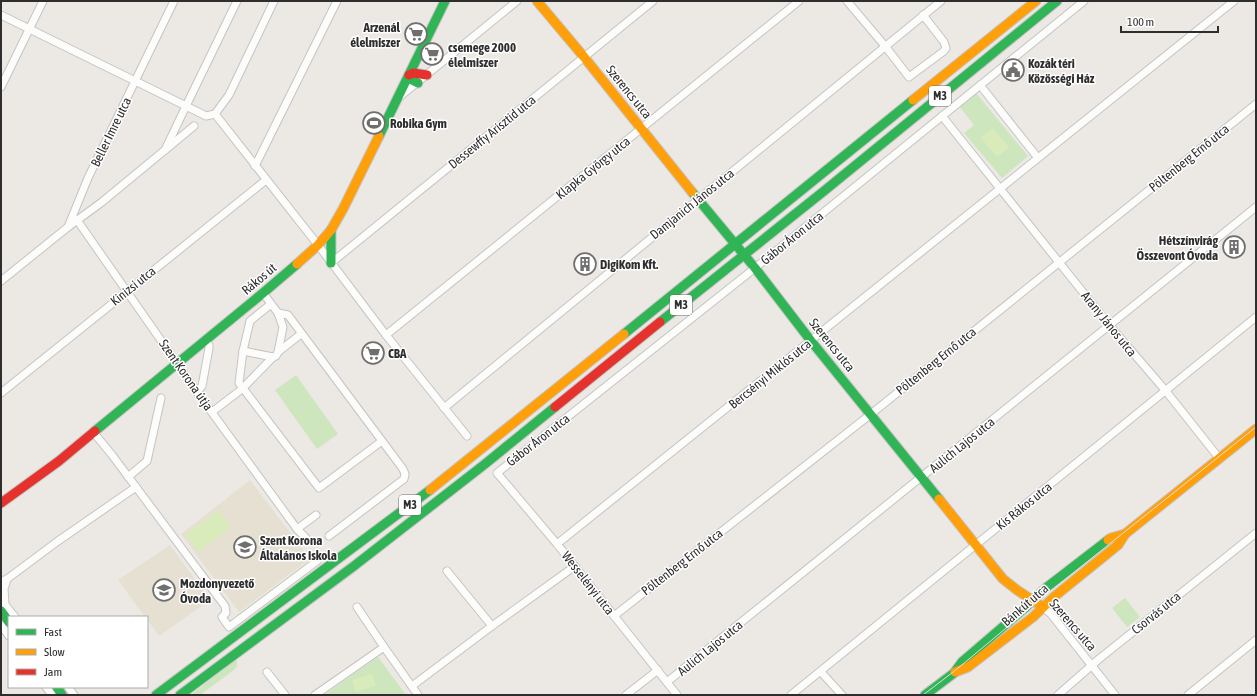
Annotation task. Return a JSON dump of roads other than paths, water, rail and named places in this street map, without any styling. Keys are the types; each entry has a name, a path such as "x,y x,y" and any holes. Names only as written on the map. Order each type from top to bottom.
{"street":[{"path":"1,87 43,1"},
{"name":"Beller Imre utca","path":"68,227 88,178 174,1"},
{"path":"165,150 237,1"},
{"path":"1,15 206,116 215,114 228,95 274,1"},
{"path":"255,166 337,1"},
{"name":"Rákos út","path":"1,503 59,461 94,433 177,362 263,293 318,245 331,230 343,209 445,1"},
{"path":"397,99 517,1"},
{"name":"Szerencs utca","path":"537,1 642,128 755,268 811,341 1004,579 1051,614 1115,695"},
{"name":"Dessewffy Arisztid utca","path":"330,263 653,1"},
{"name":"Klapka György utca","path":"386,335 799,1"},
{"path":"847,1 886,46 909,77 946,48 944,42 923,15"},
{"name":"Damjanich János utca","path":"444,408 941,1"},
{"name":"M3","path":"156,695 428,492 734,243 1036,1"},
{"name":"M3","path":"180,695 354,566 478,469 1057,1"},
{"name":"Gábor Áron utca","path":"497,473 755,268 1084,1"},
{"path":"980,84 1038,158 1234,1"},
{"path":"415,62 418,70 426,75"},
{"path":"418,82 410,79 409,75 413,73 426,75"},
{"name":"Pöltenberg Ernő utca","path":"614,616 871,414 1256,104"},
{"path":"215,114 318,245 330,263 386,335 467,436"},
{"name":"Arany János utca","path":"942,116 1110,326 1165,390 1219,458"},
{"path":"1,281 68,227 102,202 194,126"},
{"name":"Bercsényi Miklós utca","path":"557,544 1038,158"},
{"name":"Kinizsi utca","path":"1,393 266,180"},
{"name":"Aulich Lajos utca","path":"668,682 1256,207"},
{"name":"Szent Korona útja","path":"77,220 197,392 304,537"},
{"path":"330,263 331,230"},
{"path":"263,293 278,313 282,327 276,355"},
{"path":"271,304 250,321 243,351 239,383 242,389 319,488 382,441"},
{"path":"278,313 288,315 403,469 404,479 329,536"},
{"name":"Kis Rákos utca","path":"791,695 1256,317"},
{"path":"212,412 242,389 276,355 301,334"},
{"path":"197,392 202,386 209,348 209,345 205,340"},
{"path":"243,351 276,355"},
{"path":"128,477 148,461 161,398"},
{"name":"Bánkút utca","path":"925,695 954,673 968,667 1004,640 1118,545 1125,534 1256,429"},
{"path":"94,433 225,606 226,613 222,617 229,627 317,561"},
{"name":"Wesselényi utca","path":"497,473 575,566 678,695"},
{"path":"8,620 2,607 4,580 136,487"},
{"path":"297,529 316,515"},
{"name":"Csorvás utca","path":"1058,695 1091,666 1256,532"},
{"name":"Bánkút utca","path":"954,673 962,662 1048,586 1111,538 1125,534"},
{"path":"412,686 575,566"},
{"path":"447,571 492,626"},
{"path":"2,607 14,616"},
{"path":"357,607 418,695"},
{"path":"1,626 8,635"},
{"path":"1188,695 1256,640"},
{"path":"315,695 384,647"},
{"path":"626,695 658,670"},
{"path":"267,672 285,695"},
{"path":"821,672 842,695"}],"tram line":[{"path":"923,695 1256,427"}],"place":[{"name":"Arzenál élelmiszer","path":"416,34"},
{"name":"csemege 2000 élelmiszer","path":"432,54"},
{"name":"Kozák téri Közösségi Ház","path":"1013,70"},
{"name":"Robika Gym","path":"374,123"},
{"name":"Hétszínvirág Összevont Óvoda","path":"1234,247"},
{"name":"DigiKom Kft.","path":"585,264"},
{"name":"CBA","path":"373,353"},
{"name":"Szent Korona Általános Iskola","path":"245,547"},
{"name":"Mozdonyvezető Óvoda","path":"164,590"}]}
